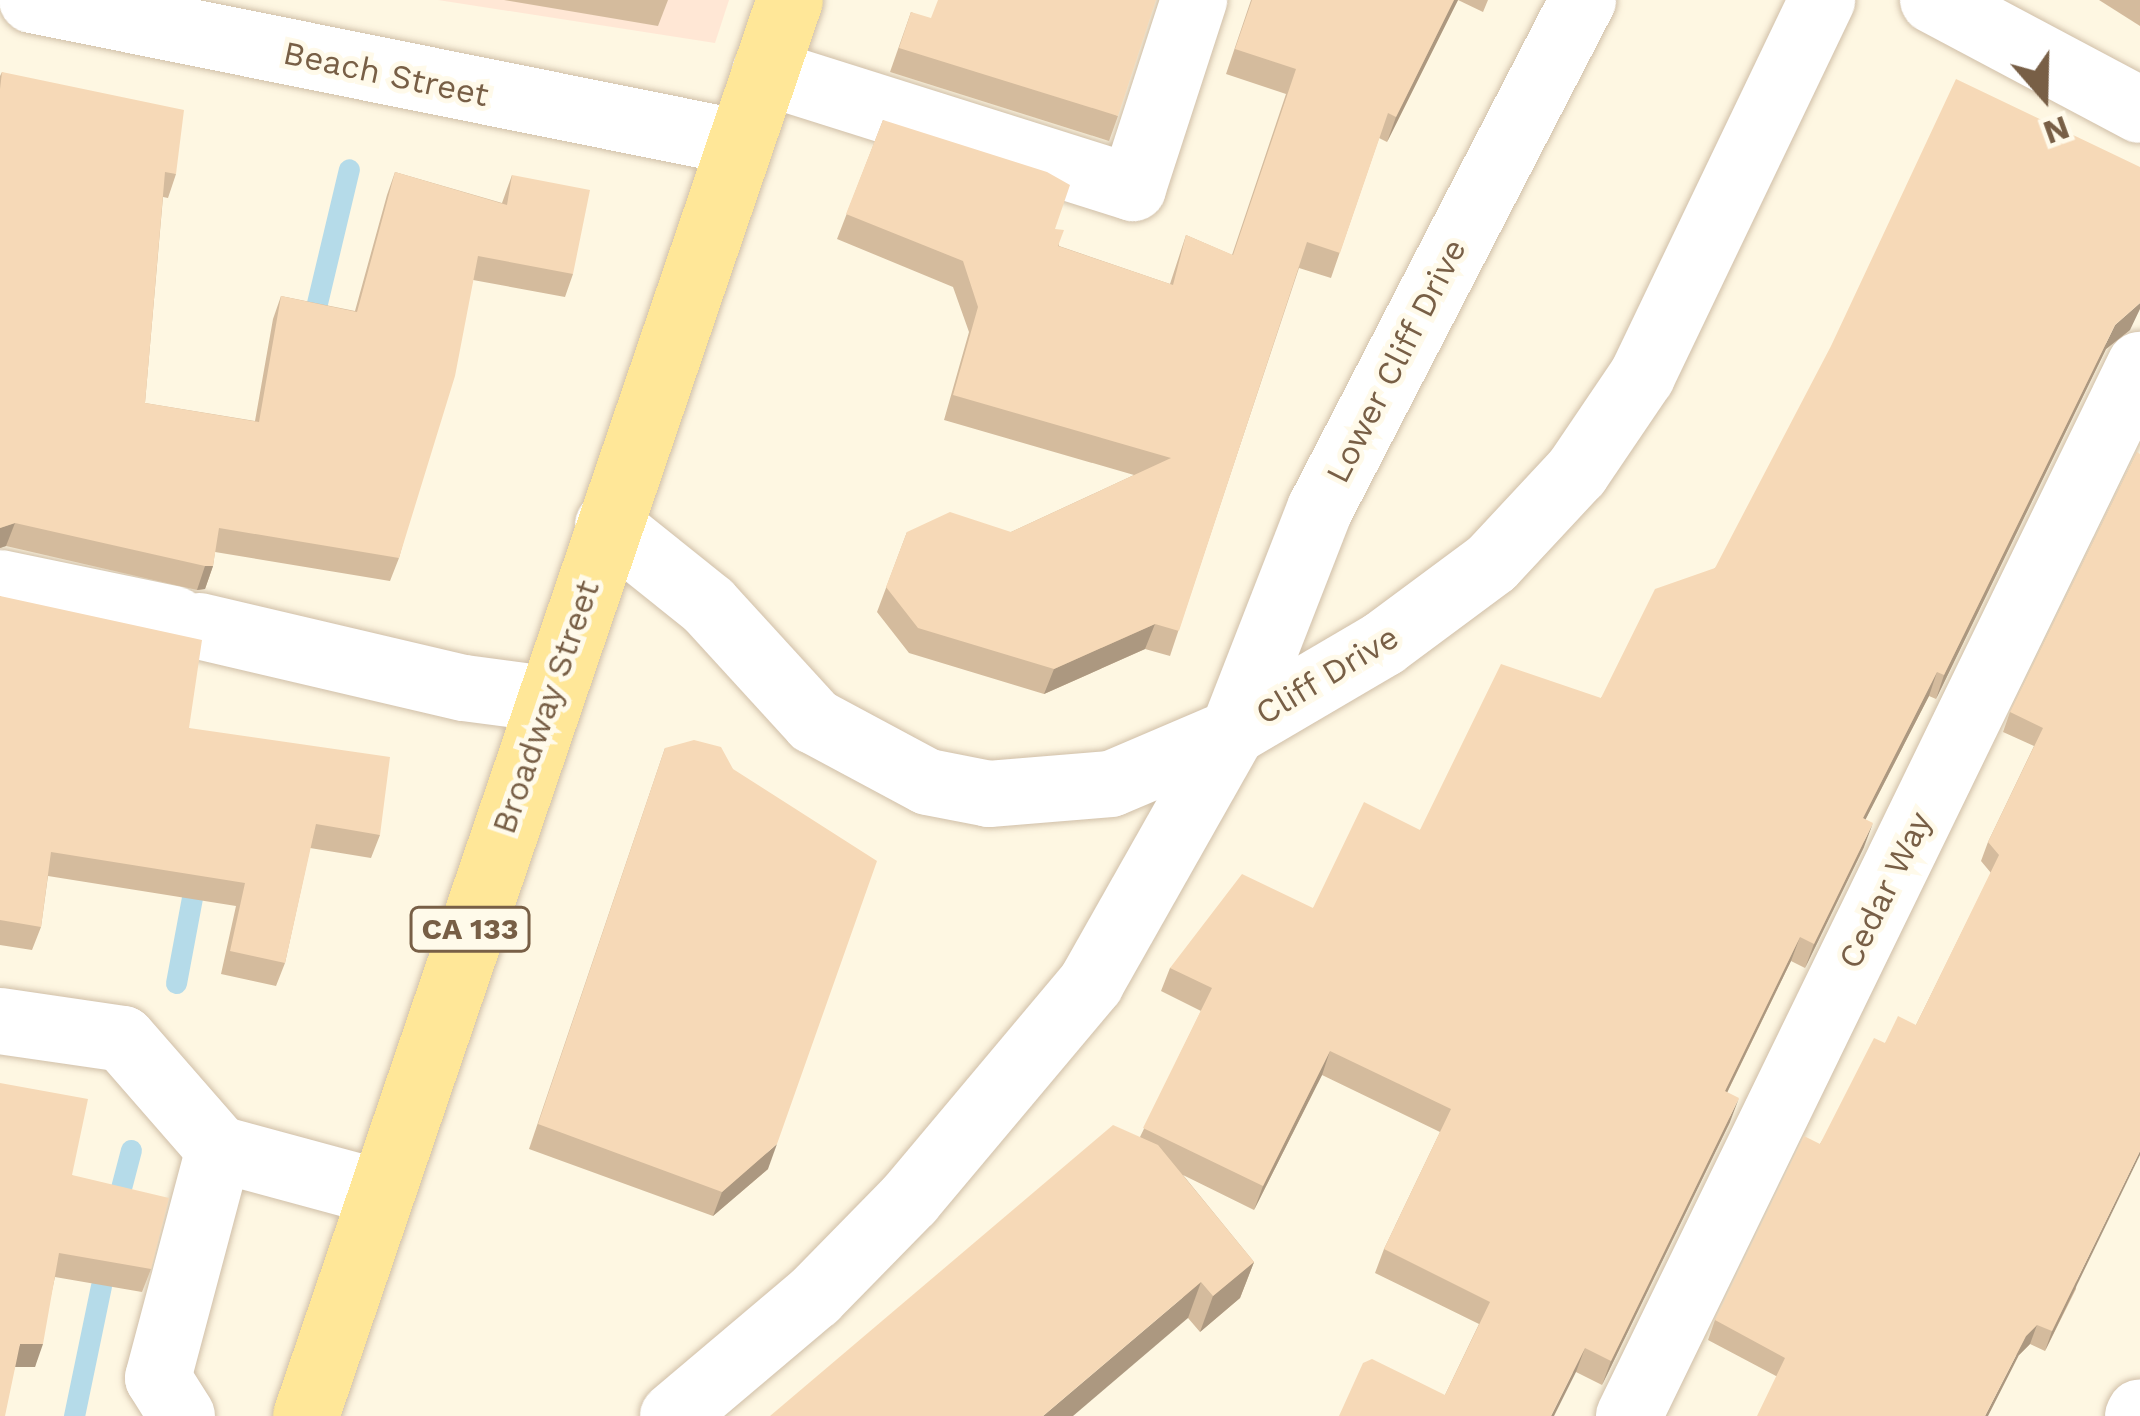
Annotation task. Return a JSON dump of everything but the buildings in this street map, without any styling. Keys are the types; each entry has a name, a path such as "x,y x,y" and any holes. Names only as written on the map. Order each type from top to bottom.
{"main road":[{"name":"Broadway Street","path":"307,1416 790,0"}],"street":[{"name":"Beach Street","path":"32,0 154,13 741,143"},
{"path":"765,72 1133,188 1194,0"},
{"name":"Lower Cliff Drive","path":"1233,732 1320,509 1583,0"},
{"name":"Cliff Drive","path":"673,1416 814,1297 910,1198 1091,983 1233,732 1383,644 1492,562 1577,472 1642,376 1822,0"},
{"path":"1933,0 2140,110"},
{"name":"Cedar Way","path":"1629,1416 2140,364"},
{"path":"608,525 709,606 814,721 928,782 989,794 1111,784 1233,732"},
{"path":"0,583 464,688 548,699"},
{"path":"0,1021 123,1040 219,1149 381,1193"},
{"path":"182,1416 158,1378 219,1149"}],"shaded area":[{"path":"438,0 729,0 715,43"}],"waterway":[{"path":"312,324 349,169"},
{"path":"176,983 197,871"},
{"path":"116,1207 131,1150"},
{"path":"74,1416 101,1286"}]}
